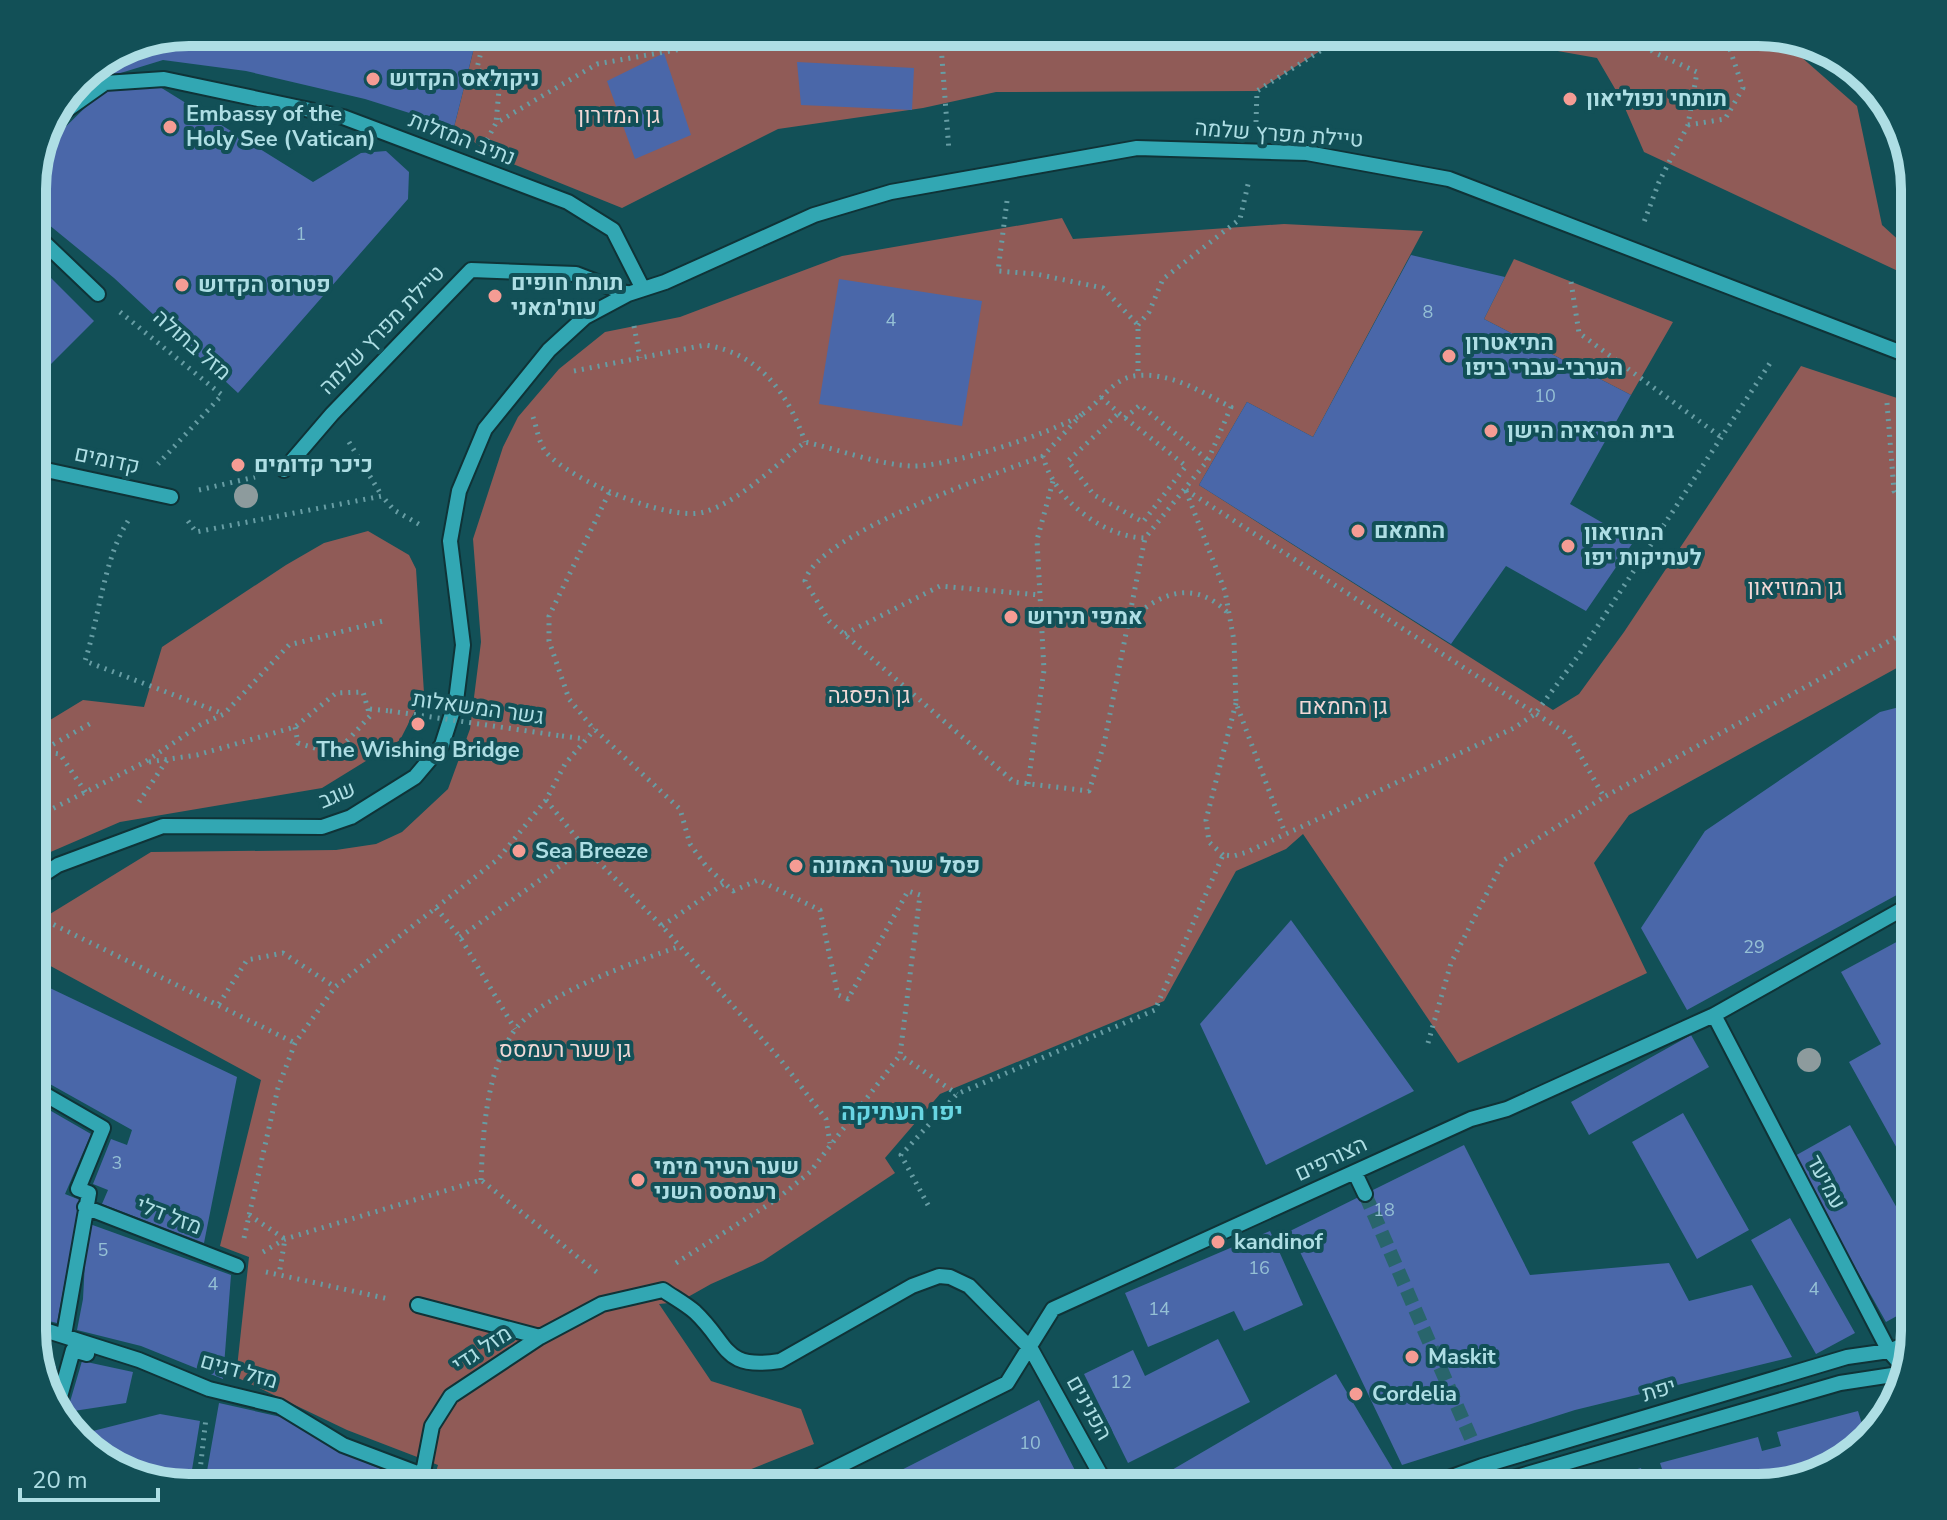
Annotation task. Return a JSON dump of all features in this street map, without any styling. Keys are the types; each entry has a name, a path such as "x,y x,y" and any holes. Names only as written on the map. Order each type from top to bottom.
{"street":[{"name":"נתיב המזלות","path":"74,105 105,83 164,79 343,117 568,202 613,230 643,289"},
{"name":"טיילת מפרץ שלמה","path":"450,541 459,491 485,429 520,381 585,317 628,294 814,215 891,192 1137,148 1307,153 1370,162 1449,179 1901,353"},
{"path":"46,244 98,294"},
{"name":"טיילת מפרץ שלמה","path":"284,470 332,414 471,270 576,274 628,294"},
{"name":"קדומים","path":"46,470 171,497"},
{"name":"שגב","path":"46,873 58,865 163,826 322,827 351,817 415,777 442,745 456,701 463,645 450,541"},
{"name":"הצורפים","path":"827,1474 1007,1383 1031,1349 1053,1309 1471,1119 1507,1109 1714,1015 1901,910"},
{"name":"עמיעד","path":"1714,1015 1889,1351 1897,1361"},
{"path":"46,1095 103,1128 78,1189 89,1193 64,1335"},
{"path":"1355,1173 1365,1194"},
{"name":"מזל דלי","path":"85,1207 237,1266"},
{"name":"מזל גדי","path":"423,1474 432,1426 451,1396 540,1337 602,1304 663,1290 695,1312 728,1355 745,1364 780,1361 912,1286 939,1276 969,1286 1031,1349"},
{"path":"418,1305 540,1337"},
{"name":"מזל דגים","path":"46,1330 209,1389 279,1406 343,1445 405,1474"},
{"name":"יפת","path":"1460,1474 1847,1357 1900,1346"},
{"name":"הפנינים","path":"1031,1349 1100,1474"},
{"path":"61,1394 73,1350 87,1354"},
{"name":"יפת","path":"1527,1474 1840,1383 1894,1375"}],"path":[{"path":"474,167 496,123 499,90 477,68 482,46"},
{"path":"496,123 597,64 698,46"},
{"path":"941,46 946,123"},
{"path":"1138,376 1138,325 1149,312 1163,279 1240,219 1256,151 1257,91 1328,46"},
{"path":"1634,250 1659,182 1688,125 1697,72 1653,52 1648,46"},
{"path":"1688,125 1725,119 1743,88 1729,46"},
{"path":"1011,171 998,271 1036,274 1103,288 1138,325"},
{"path":"1571,282 1579,333 1721,437"},
{"name":"מזל בתולה","path":"114,307 222,395 135,488"},
{"path":"520,381 705,345 724,348 760,368 786,397 805,442"},
{"path":"1186,490 1211,548 1229,615 1238,680 1236,703 1206,820 1209,842 1223,855 1234,856 1514,728 1535,714 1578,656 1772,360"},
{"path":"1138,376 1172,379 1231,407 1208,460 1145,538 1104,744 1089,791 1014,782 829,621 805,581 815,561 913,505 1043,456 1101,397 1108,389 1138,376"},
{"path":"1101,397 1186,466 1143,522 1094,495 1068,461 1119,413"},
{"path":"528,403 545,451 577,477 609,493 685,514 704,512 751,485 805,442"},
{"path":"1887,403 1894,491 1901,502"},
{"path":"1125,418 1140,405 1208,460"},
{"path":"332,414 382,496 394,510 450,541"},
{"path":"805,442 912,466 953,460 1047,430 1082,414"},
{"path":"1043,456 1053,481 1072,504 1090,517 1132,538 1145,538"},
{"path":"224,714 85,661 98,620 109,566 126,522 171,497 284,470"},
{"path":"1028,784 1044,670 1037,540 1053,481"},
{"path":"1186,490 1569,735 1604,797"},
{"path":"609,493 549,616 549,641 569,699 595,729 680,809 690,844 733,891 741,891 758,880 820,910 838,995 848,999 908,891 920,895 900,1055 810,1172 777,1199 663,1271"},
{"path":"171,497 196,532 382,496"},
{"path":"845,634 940,586 1040,595"},
{"path":"1126,624 1146,605 1171,595 1193,592 1213,598 1229,615"},
{"path":"46,812 145,762 200,725 224,714 289,645 383,621"},
{"path":"1428,1043 1451,963 1504,860 1604,797 1901,635"},
{"path":"145,762 197,755 295,727 336,693 363,692 370,709 370,716 335,754 298,743 295,727"},
{"path":"1236,703 1285,833"},
{"name":"גשר המשאלות","path":"370,709 587,739"},
{"path":"46,748 93,722"},
{"path":"237,1266 278,1088 295,1043 335,987 498,859 546,800 565,764 595,729"},
{"path":"46,752 60,754 86,793"},
{"path":"546,800 585,848 662,926 780,1059 826,1119 831,1144"},
{"path":"460,937 585,848"},
{"path":"928,1205 901,1155 957,1094 1155,1010 1223,855"},
{"path":"662,926 725,883"},
{"path":"436,908 460,937 515,1029"},
{"path":"46,921 295,1043"},
{"path":"481,1180 490,1099 515,1029 589,982 678,947"},
{"path":"219,1004 247,960 283,953 335,987"},
{"path":"900,1055 957,1094"},
{"path":"237,1266 285,1239 481,1180"},
{"path":"481,1180 608,1280"},
{"path":"249,1215 285,1239"},
{"path":"279,1275 285,1239"},
{"path":"237,1266 418,1305"},
{"path":"200,1474 209,1389"}],"green space":[{"name":"גן המדרון","path":"474,46 1328,46 1257,91 996,92 923,108 778,129 622,208 493,156 454,127"},
{"path":"1530,46 1758,46 1794,51 1857,106 1882,225 1901,242 1901,272 1644,152 1621,99 1597,58"},
{"name":"גן הפסגה","path":"1062,218 1073,239 1284,224 1423,231 1313,437 1247,402 1199,485 1553,710 1579,694 1624,632 1801,366 1901,399 1901,666 1629,815 1594,863 1647,973 1458,1063 1303,834 1286,849 1236,871 1164,1001 940,1094 885,1158 895,1173 763,1261 679,1302 659,1304 711,1381 801,1409 814,1444 739,1474 435,1474 438,1465 347,1430 236,1377 249,1257 220,1246 261,1080 46,964 46,916 151,852 336,850 376,844 402,832 448,789 470,729 481,642 473,539 503,447 518,417 559,369 605,332 680,317 842,256"},
{"path":"1514,259 1673,322 1631,395 1484,319"},
{"path":"368,531 409,555 416,569 424,693 400,740 322,788 120,822 46,854 46,722 83,700 144,707 162,647 324,543"}],"building":[{"name":"ניקולאס הקדוש","path":"474,46 454,127 365,99 246,71 163,60 95,81 134,57 170,47"},
{"path":"664,53 691,135 635,159 607,81"},
{"path":"797,62 914,68 912,110 801,105"},
{"name":"פטרוס הקדוש","path":"160,87 313,182 361,153 386,151 409,172 408,199 238,393 114,278 46,222 47,170 57,135 103,90"},
{"name":"בית הסראיה הישן","path":"1411,255 1505,277 1484,319 1631,395 1570,504 1634,541 1586,611 1506,566 1451,644 1199,485 1247,402 1313,437"},
{"path":"46,273 94,321 49,366 46,364"},
{"path":"839,279 982,301 962,426 819,404"},
{"path":"1901,707 1901,893 1687,1010 1641,928 1705,831 1880,712"},
{"path":"1291,920 1414,1091 1266,1165 1200,1024"},
{"path":"1901,940 1899,1152 1849,1062 1881,1044 1841,972"},
{"path":"46,986 237,1077 204,1243 102,1204 108,1190 93,1184 111,1139 127,1145 132,1130 46,1082"},
{"path":"1691,1035 1709,1067 1589,1135 1571,1102"},
{"path":"46,1108 91,1134 65,1194 80,1200 57,1323 46,1320"},
{"path":"1683,1113 1749,1230 1697,1259 1632,1142"},
{"path":"1850,1125 1901,1215 1901,1314 1886,1322 1793,1157"},
{"path":"1464,1145 1530,1275 1669,1263 1689,1301 1752,1285 1792,1357 1575,1410 1402,1465 1290,1231"},
{"path":"1790,1218 1855,1333 1816,1354 1751,1240"},
{"path":"87,1223 231,1275 223,1379 141,1346 77,1330 83,1299"},
{"path":"1270,1231 1303,1305 1244,1331 1234,1311 1148,1347 1125,1293"},
{"path":"1218,1339 1250,1402 1128,1463 1084,1374 1133,1350 1145,1376"},
{"path":"82,1361 133,1372 126,1403 71,1411 68,1408"},
{"path":"51,1366 56,1366 57,1386"},
{"path":"1336,1374 1396,1474 1165,1474"},
{"path":"1039,1400 1077,1474 894,1474"},
{"path":"219,1403 281,1417 342,1453 393,1474 206,1474"},
{"path":"1858,1411 1862,1424 1866,1423 1830,1455 1777,1473 1664,1474 1660,1463 1758,1437 1762,1451 1781,1446 1777,1432"},
{"path":"160,1414 200,1421 191,1474 170,1473 143,1466 117,1455 88,1432"},
{"path":"1641,1468 1643,1474 1619,1474"}],"tunnel":[{"path":"1365,1194 1473,1443"}],"place":[{"name":"ניקולאס הקדוש","path":"373,79"},
{"name":"תותחי נפוליאון","path":"1570,99"},
{"name":"Embassy of the Holy See (Vatican)","path":"170,127"},
{"name":"פטרוס הקדוש","path":"182,285"},
{"name":"תותח חופים עות'מאני","path":"495,296"},
{"name":"התיאטרון הערבי-עברי ביפו","path":"1449,356"},
{"name":"בית הסראיה הישן","path":"1491,431"},
{"name":"כיכר קדומים","path":"238,465"},
{"name":"החמאם","path":"1358,531"},
{"name":"המוזיאון לעתיקות יפו","path":"1568,546"},
{"name":"אמפי תירוש","path":"1011,617"},
{"name":"The Wishing Bridge","path":"418,724"},
{"name":"Sea Breeze","path":"519,851"},
{"name":"פסל שער האמונה","path":"796,866"},
{"name":"שער העיר מימי רעמסס השני","path":"638,1180"},
{"name":"kandinof","path":"1218,1242"},
{"name":"Maskit","path":"1412,1357"},
{"name":"Cordelia","path":"1356,1394"}],"district":[{"name":"יפו העתיקה","path":"902,1112"}],"park label":[{"name":"גן המוזיאון","path":"1795,588"},
{"name":"גן החמאם","path":"1343,707"},
{"name":"גן שער רעמסס","path":"565,1050"}]}
